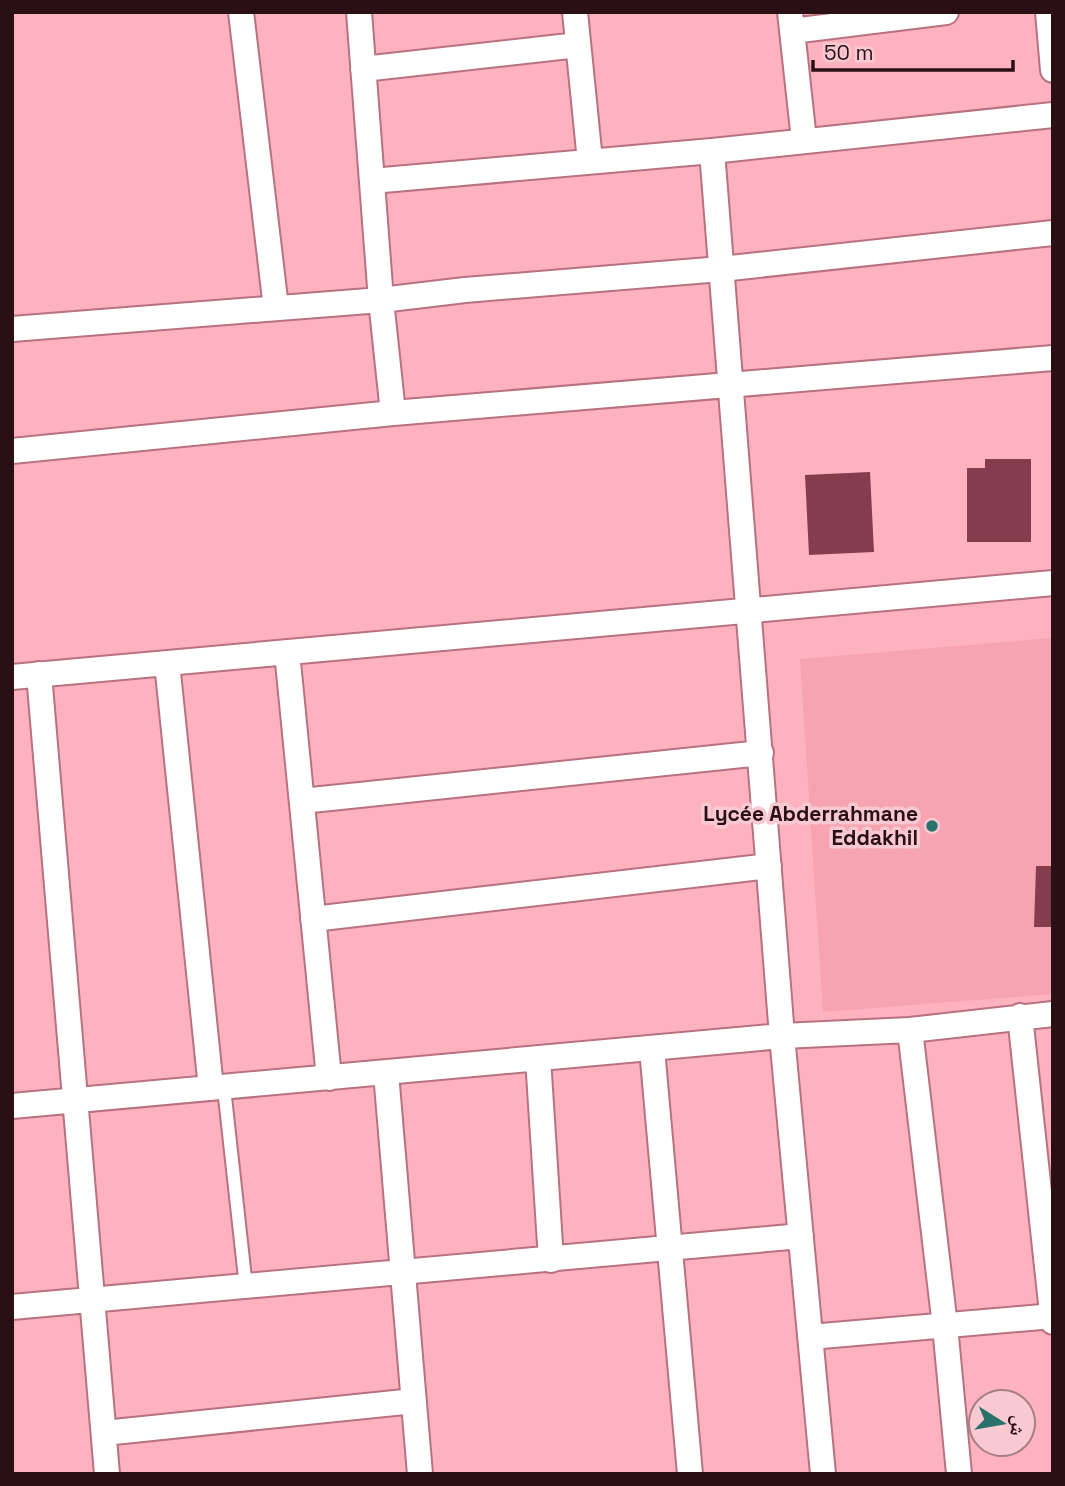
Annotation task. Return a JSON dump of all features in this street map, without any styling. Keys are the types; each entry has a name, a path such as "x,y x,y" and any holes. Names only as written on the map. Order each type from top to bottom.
{"street":[{"path":"241,12 276,308"},
{"path":"359,12 381,300 393,413"},
{"path":"575,12 590,161"},
{"path":"804,140 791,22 946,12"},
{"path":"1048,12 1053,70"},
{"path":"363,68 579,45"},
{"path":"372,181 712,151 1053,115"},
{"path":"712,151 782,1036 823,1474"},
{"path":"12,329 381,300 721,269 1053,233"},
{"path":"12,451 393,413 1053,358"},
{"path":"12,677 1053,583"},
{"path":"287,652 329,1078"},
{"path":"167,663 217,1088"},
{"path":"39,674 107,1474"},
{"path":"302,801 761,753"},
{"path":"313,919 769,866"},
{"path":"12,1106 782,1036 910,1030 1053,1014"},
{"path":"1020,1016 1053,1322"},
{"path":"910,1030 945,1326 959,1474"},
{"path":"652,1049 690,1474"},
{"path":"538,1058 551,1259"},
{"path":"386,1073 420,1474"},
{"path":"12,1307 801,1236"},
{"path":"810,1337 1052,1316"},
{"path":"104,1433 414,1401"}],"lane":[{"path":"217,1088 246,1287"}],"shaded area":[{"name":"Lycée Abderrahmane Eddakhil","path":"1053,638 1053,994 823,1012 800,659"}],"building":[{"path":"985,459 1031,459 1031,542 967,542 967,468 985,468"},
{"path":"870,472 874,552 809,555 805,475"},
{"path":"1036,866 1053,866 1053,927 1034,927"}],"place":[{"name":"Lycée Abderrahmane Eddakhil","path":"932,826"}]}
